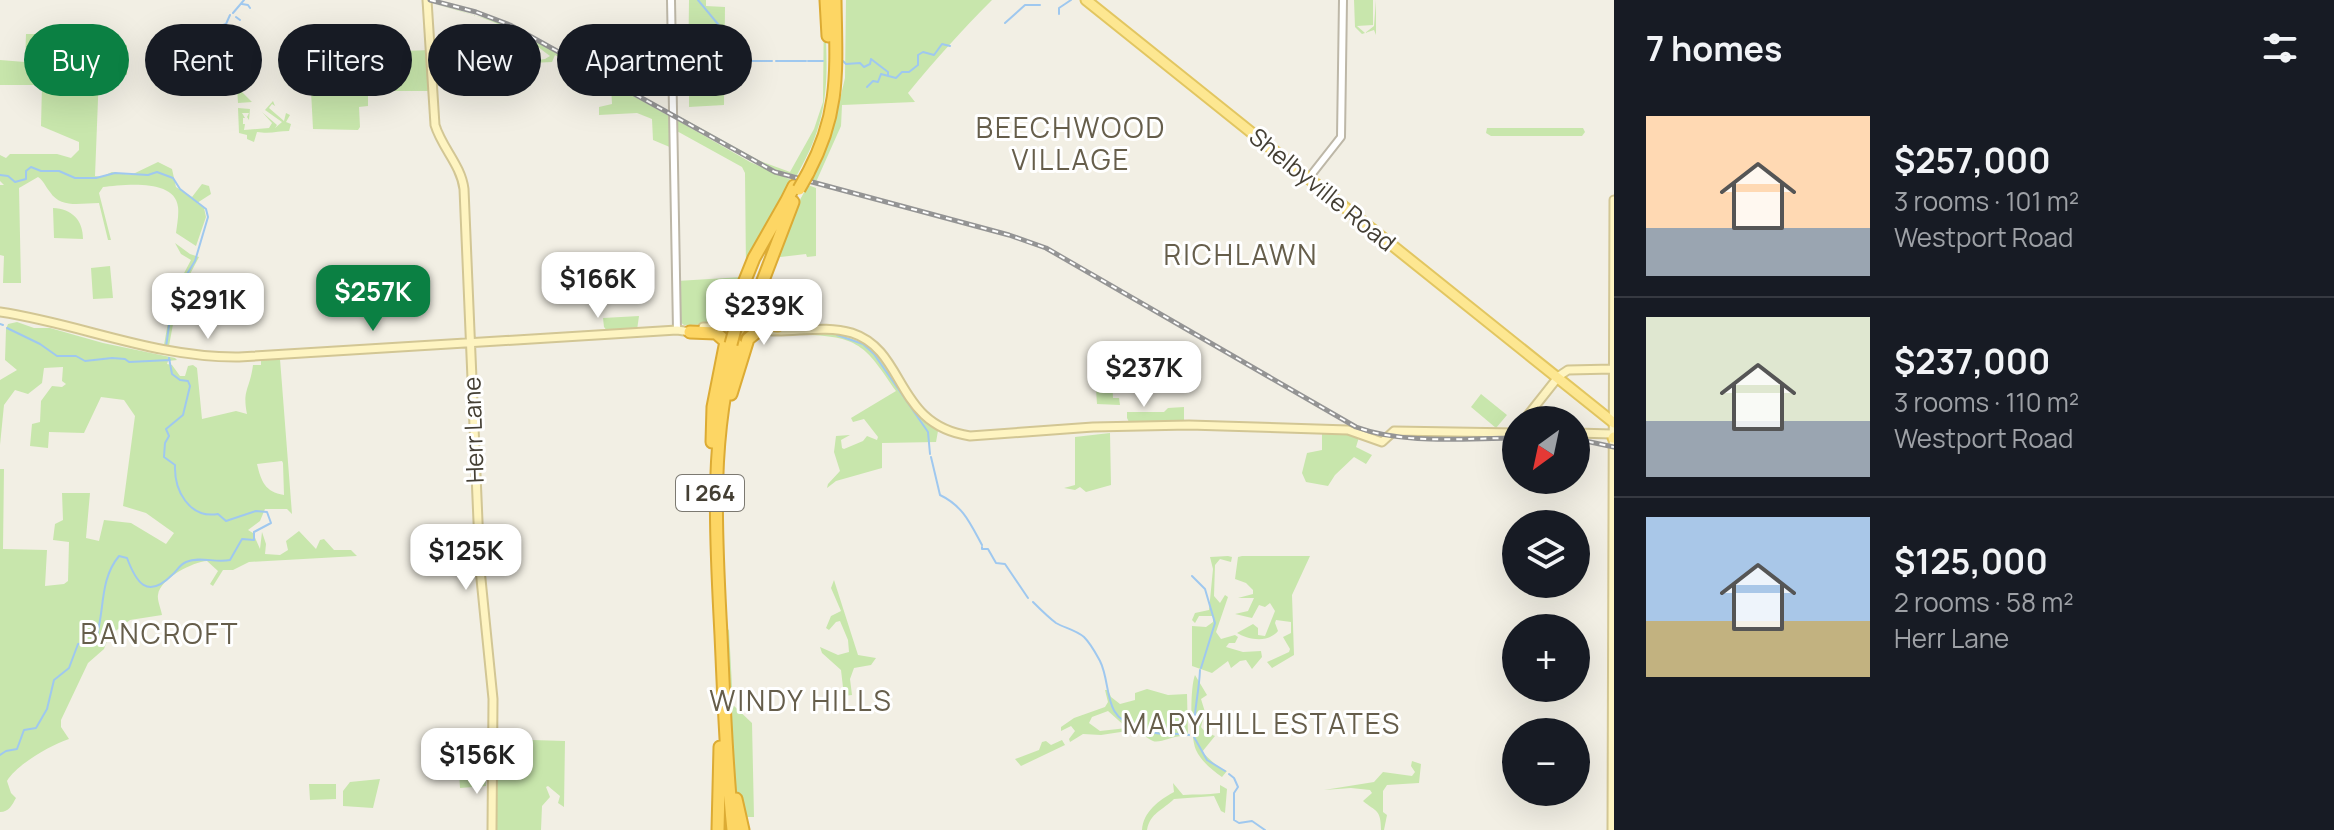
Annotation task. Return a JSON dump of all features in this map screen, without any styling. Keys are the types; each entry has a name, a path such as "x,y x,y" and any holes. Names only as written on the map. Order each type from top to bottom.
{"highway":[{"name":"I 264","path":"730,830 711,530 717,406 762,250 805,172 825,119 833,63 833,0"},
{"path":"733,347 743,339 738,329 742,313"},
{"path":"733,347 742,313"},
{"path":"718,327 742,313"},
{"path":"742,313 759,324 778,327"},
{"path":"683,331 716,333 733,347"},
{"path":"733,347 758,331"},
{"path":"718,830 724,741"},
{"path":"724,741 743,830"}],"main road":[{"name":"Herr Lane","path":"427,0 437,132 463,181 480,566 493,706 492,830"},
{"name":"Shelbyville Road","path":"1086,0 1557,379 1613,431"},
{"path":"1612,830 1614,200"},
{"path":"0,312 149,349 203,356 251,356 683,331 778,327 801,330"},
{"path":"683,331 684,328 718,327 758,331 844,331 866,339 880,352 921,413 933,424 948,431 982,436 1150,425 1282,425 1355,431 1382,442 1394,431 1502,432"},
{"path":"1535,406 1557,379 1571,369 1613,369"},
{"path":"1590,434 1613,431"}],"street":[{"path":"671,0 683,331"},
{"path":"1308,179 1341,135 1343,0"}],"green space":[{"path":"689,0 706,0 706,6 725,7 725,24 689,24"},
{"path":"824,0 827,69 823,110 809,152 797,175 752,160 675,116 760,161 790,172 814,129 823,102"},
{"path":"846,0 992,0 908,93 915,102 842,105 841,126 816,182 810,180 833,129 845,78"},
{"path":"1354,0 1373,0 1373,25 1357,26 1365,33 1362,34 1355,27"},
{"path":"1376,0 1376,35 1374,30 1365,33 1374,26"},
{"path":"541,45 557,56 552,62 541,63 550,56 541,49"},
{"path":"428,50 428,91 412,91 412,51"},
{"path":"0,60 24,62 24,85 0,85"},
{"path":"42,96 98,96 95,176 112,172 131,175 158,162 172,169 176,187 192,197 202,184 209,186 211,194 197,203 204,208 206,217 196,246 176,233 178,207 168,191 147,185 103,187 99,193 111,240 108,240 99,203 60,201 38,177 19,188 21,283 3,283 0,185 4,185 0,181 0,155 6,158 10,154 57,154 71,158 79,150 79,142 41,126"},
{"path":"238,96 246,96 252,102 238,103"},
{"path":"311,96 368,96 368,106 359,107 358,130 313,129"},
{"path":"612,96 633,96 671,117 672,148 653,140 652,119 637,113 599,115 599,107 612,104"},
{"path":"689,96 724,96 724,105 689,107"},
{"path":"273,101 275,106 272,104 269,108 284,121 286,113 290,115 286,122 291,124 289,131 257,132 254,142 247,139 247,135 239,133 238,108 250,109 249,120 249,113 242,113 244,130 269,128 272,123 262,112 277,125 275,128 282,122 265,110"},
{"path":"675,119 750,162 794,181 746,269 745,173 742,167 675,130"},
{"path":"1487,128 1583,128 1585,132 1582,136 1491,136 1486,133"},
{"path":"808,185 816,188 816,256 807,257 806,254 772,258 783,231"},
{"path":"53,208 66,211 79,221 83,239 54,238"},
{"path":"175,243 199,257 178,297 169,346 164,345 173,294 191,260 181,254"},
{"path":"110,266 113,298 93,299 91,268"},
{"path":"742,277 731,313 721,322 684,325 680,322 677,281"},
{"path":"639,316 637,330 608,332 604,327 603,318"},
{"path":"17,322 34,328 50,328 175,358 177,360 168,361 167,364 172,365 180,376 185,376 188,366 193,365 197,368 202,419 236,411 247,414 246,394 253,365 261,365 261,359 280,359 292,514 287,509 265,509 260,521 248,530 253,533 260,549 262,532 265,554 280,555 288,550 286,541 299,531 316,549 320,540 324,539 334,550 351,550 357,556 249,562 233,570 223,570 213,586 210,584 218,571 207,561 194,564 171,577 158,595 162,615 130,620 109,636 104,649 88,663 61,720 61,727 69,739 18,768 7,781 16,798 12,806 0,812 0,469 4,469 3,549 47,550 45,586 68,581 69,542 53,540 55,524 63,520 62,493 90,493 86,538 99,541 104,520 131,523 166,544 174,533 146,513 123,506 135,416 124,400 101,397 84,433 49,432 48,448 30,446 32,424 40,422 41,401 52,386 62,387 66,384 62,381 63,367 44,368 42,383 28,394 15,390 4,405 0,445 0,380 17,370 5,360 8,324","holes":["283,463 284,495 265,485 257,464"]},
{"path":"806,335 839,335 860,342 875,353 905,399 919,416 938,431 936,442 882,443 882,468 836,481 827,488 840,471 834,452 836,436 850,435 841,440 844,449 867,436 877,440 878,437 864,419 853,422 851,418 896,391 861,348 839,338"},
{"path":"1095,375 1112,375 1113,398 1119,398 1120,405 1097,404"},
{"path":"1481,394 1502,411 1502,421 1496,428 1471,407"},
{"path":"1184,407 1184,421 1129,422 1127,418 1127,412 1164,412 1168,408"},
{"path":"1322,431 1360,434 1356,447 1372,455 1366,464 1354,457 1328,486 1306,482 1302,473 1307,453 1322,450"},
{"path":"1110,433 1111,485 1086,492 1080,487 1075,490 1064,488 1075,485 1075,437"},
{"path":"1310,556 1292,595 1294,655 1272,668 1267,662 1289,652 1283,637 1291,633 1291,622 1276,620 1278,631 1264,639 1237,633 1253,624 1258,628 1258,635 1265,636 1275,611 1270,603 1265,607 1259,605 1252,618 1235,614 1248,611 1254,598 1238,598 1253,594 1253,590 1235,579 1238,557"},
{"path":"1210,557 1232,557 1231,562 1220,559 1215,565 1214,596 1220,603 1225,595 1228,597 1216,632 1221,639 1238,637 1235,643 1229,643 1226,647 1243,652 1261,651 1262,657 1252,669 1246,660 1231,668 1228,661 1212,673 1192,666 1192,626 1206,627 1213,622 1213,616 1199,616 1195,623 1192,620 1195,613 1209,610 1213,569"},
{"path":"834,580 858,655 876,658 871,665 854,668 850,679 852,695 844,696 841,670 822,653 820,647 838,655 849,652 840,621 829,630 826,628 831,616 841,611 831,588"},
{"path":"726,628 729,630 733,705 752,723 754,817 744,817 736,788 726,684 729,678"},
{"path":"1195,675 1207,695 1201,699 1205,712 1201,727 1215,736 1202,752 1227,771 1222,777 1204,762 1194,743 1192,700"},
{"path":"1147,689 1168,695 1187,694 1188,736 1156,742 1134,730 1101,735 1083,734 1070,742 1075,731 1071,726 1061,731 1061,727 1074,718 1105,707 1108,702 1105,690 1120,704 1135,700 1135,693","holes":["1108,711 1127,728 1100,731 1089,723 1092,717"]},
{"path":"496,739 565,741 564,807 558,803 560,796 546,787 550,797 542,806 541,830 495,830"},
{"path":"1062,740 1065,745 1021,766 1015,759 1039,750 1042,742 1051,745"},
{"path":"1412,761 1421,764 1419,783 1387,785 1383,791 1383,812 1387,815 1384,830 1381,830 1377,812 1363,801 1372,793 1370,790 1324,790 1374,782 1383,772 1412,776 1415,772"},
{"path":"485,770 486,786 460,788 459,772"},
{"path":"380,779 373,808 343,806 343,791 350,782"},
{"path":"1173,783 1183,795 1220,793 1220,785 1227,789 1225,813 1214,796 1174,799 1154,816 1147,830 1142,830 1145,818 1153,807 1174,792"},
{"path":"309,784 336,784 336,799 310,800"}],"waterway":[{"path":"233,13 244,0"},
{"path":"698,0 718,24"},
{"path":"1065,4 1071,0"},
{"path":"242,4 250,8"},
{"path":"1059,14 1059,8 1065,4"},
{"path":"1005,23 1025,5 1040,5"},
{"path":"226,24 230,15"},
{"path":"236,17 240,20"},
{"path":"867,87 873,81 878,82 881,74 896,78 902,72 909,72 918,65 918,55 923,52 934,55 942,44 950,46"},
{"path":"843,61 846,64 860,63 864,67 870,64 871,59 888,72 888,76"},
{"path":"752,61 772,61"},
{"path":"776,61 806,61"},
{"path":"808,61 823,61"},
{"path":"0,175 8,176 15,182 26,179 26,171 31,167 41,171 59,171 75,178 157,172 173,178 180,189 206,209 208,217 195,261 173,297 166,347"},
{"path":"7,328 57,356 76,356 85,361 112,358 129,362 170,360"},
{"path":"837,335 863,344 874,354 928,432 930,454"},
{"path":"0,755 17,749 24,730 36,728 47,709 54,680 69,668 78,644 92,642 96,638 105,585 119,556 127,558 139,581 149,587 156,586 186,562 230,560 242,539 254,540 254,532 271,523 267,512 256,511 226,521 218,514 199,512 185,501 177,484 175,465 164,457 169,436 166,429 183,415 190,386 188,381 172,374 169,358"},
{"path":"931,457 940,495 960,510 982,545"},
{"path":"982,547 988,549 996,563 1005,564 1028,598"},
{"path":"1192,576 1205,589 1215,623 1201,668"},
{"path":"1033,602 1056,623 1078,633 1093,648 1104,670 1113,709 1126,722 1137,726"},
{"path":"1194,737 1200,670"},
{"path":"1140,727 1160,734 1189,735"},
{"path":"1194,737 1207,760 1225,771"},
{"path":"1229,774 1238,787 1234,793 1234,820 1239,823 1252,821 1265,830"}],"railway":[{"path":"430,0 510,25 775,172 1009,235 1046,248 1356,427 1375,433 1415,438 1502,438"},
{"path":"1590,442 1614,447"}],"district":[{"name":"BEECHWOOD VILLAGE","path":"1071,144"},
{"name":"RICHLAWN","path":"1241,255"},
{"name":"BANCROFT","path":"160,634"},
{"name":"WINDY HILLS","path":"801,701"},
{"name":"MARYHILL ESTATES","path":"1262,724"}]}
